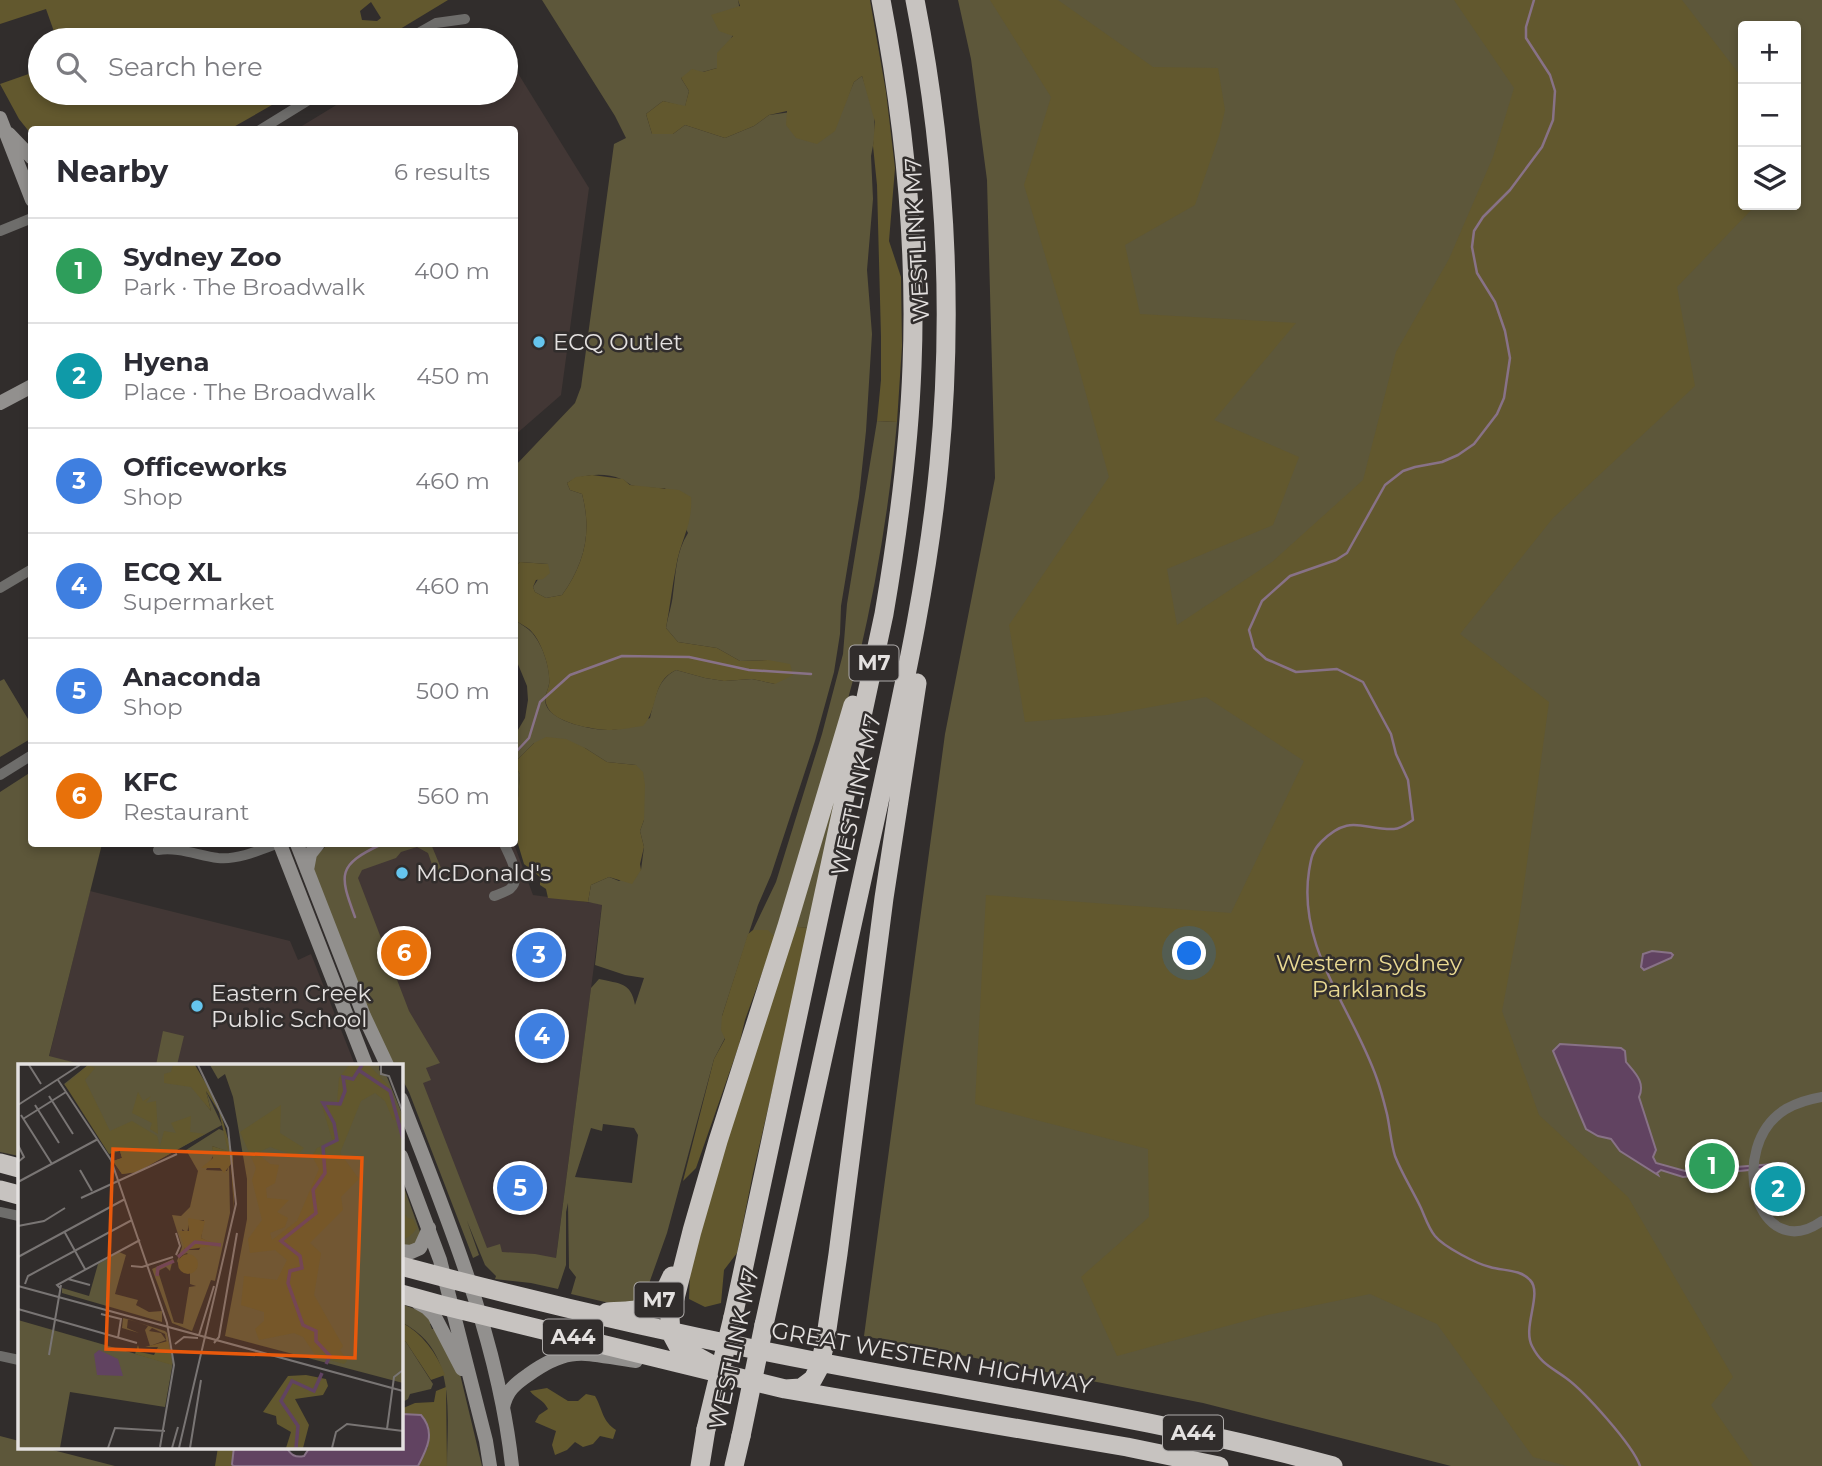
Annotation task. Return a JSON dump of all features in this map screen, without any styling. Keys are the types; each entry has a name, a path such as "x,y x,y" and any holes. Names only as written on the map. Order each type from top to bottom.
{"highway":[{"name":"WESTLINK M7","path":"699,1465 884,614 906,461 912,365 912,294 904,147 881,0"},
{"name":"WESTLINK M7","path":"734,1466 908,672 940,462 946,309 943,205 934,116 915,0"},
{"path":"785,1389 801,1388 807,1384 813,1379 821,1363 838,1254 884,898 926,623 926,567"},
{"name":"M7","path":"738,1377 684,1351 671,1333 670,1318 692,1231 750,1037 787,926 862,676 884,614"},
{"path":"0,1164 18,1168"},
{"path":"843,1366 836,1363 832,1354 845,1251 849,1167"},
{"path":"0,1190 18,1195"},
{"name":"M7","path":"585,1314 638,1310 653,1304 665,1294 692,1231"},
{"name":"GREAT WESTERN HIGHWAY","path":"402,1266 585,1314 671,1333 821,1363 1052,1403 1333,1466"},
{"name":"A44","path":"402,1295 785,1389 1128,1447 1219,1466"}],"main road":[{"path":"2,123 28,153"},
{"path":"2,123 28,190"},
{"path":"0,402 28,388"},
{"path":"279,847 366,1064"},
{"path":"298,847 359,1005 387,1064"},
{"path":"307,870 310,854 316,847"},
{"path":"402,1102 470,1284 503,1411 512,1466"},
{"path":"402,1159 445,1278 490,1466"},
{"path":"402,1251 411,1252 420,1248 429,1228"},
{"path":"402,1296 430,1311 449,1341 475,1395"},
{"path":"503,1411 508,1393 516,1383 565,1354 580,1352 635,1360 666,1361"}],"street":[{"path":"427,28 436,23 465,19"},
{"path":"266,126 301,105"},
{"path":"0,231 28,220"},
{"path":"0,588 28,571"},
{"path":"0,775 28,758"},
{"path":"158,850 181,849 225,858 243,856 269,847"},
{"path":"494,896 511,889 515,882 516,874 505,847"},
{"path":"1822,1097 1793,1105 1779,1114 1762,1133 1756,1147 1753,1178 1760,1207 1776,1224 1795,1231 1810,1228 1822,1221"},
{"path":"0,1212 18,1216"},
{"path":"0,1356 18,1360"}],"shaded area":[{"path":"518,73 589,188 561,395 518,432 518,126 302,126 336,105 518,105"},
{"path":"329,847 515,847 533,895 602,904 554,1273 492,1272"},
{"name":"Eastern Creek Public School","path":"90,891 290,941 298,960 311,954 355,1064 80,1064 49,1057"},
{"path":"1652,951 1673,955 1644,970 1641,967 1643,954"},
{"path":"1560,1044 1621,1048 1625,1051 1626,1062 1640,1082 1639,1097 1656,1150 1653,1157 1656,1163 1685,1171 1786,1163 1788,1166 1683,1177 1661,1170 1658,1175 1620,1151 1611,1139 1586,1129 1553,1051"},
{"path":"402,1414 421,1415 428,1428 427,1447 418,1466 232,1464 234,1448 287,1448 298,1457 304,1456 309,1448 402,1448"}],"green space":[{"path":"0,0 448,0 402,28 53,28 46,9 0,24","holes":["371,2 381,18 377,21 362,20 360,11"]},
{"path":"542,0 738,0 736,25 717,68 681,78 689,91 685,107 663,101 646,114 652,134 673,134 685,125 725,138 754,126 769,115 844,105 854,82 862,76 874,111 875,135 871,156 873,199 867,270 872,334 866,431 834,672 815,741 722,1016 725,1038 714,1059 667,1233 646,1292 650,1299 622,1306 571,1294 576,1277 569,1268 568,1203 566,1265 558,1289 495,1279 496,1276 485,1265 467,1221 479,1255 473,1258 402,1079 402,1064 392,1064 386,1054 313,872 314,858 325,847 417,847 362,870 358,878 409,1011 440,1063 426,1068 431,1080 423,1083 487,1248 500,1244 502,1252 556,1258 591,988 599,979 619,983 631,992 635,1005 644,978 595,965 602,905 588,902 591,885 609,877 619,881 641,870 644,847 640,831 644,820 636,765 607,762 585,748 534,743 518,759 518,730 525,718 528,700 527,686 518,664 518,622 533,634 544,654 549,677 546,705 556,716 583,727 614,730 650,718 661,684 676,670 724,681 752,679 775,684 768,660 740,661 717,648 678,642 666,628 679,555 688,533 665,488 635,486 622,479 600,475 567,483 570,490 582,494 586,521 581,559 570,583 562,595 546,598 535,592 533,587 548,564 518,564 518,463 575,403 581,387 614,144 626,138","holes":["603,1124 634,1128 638,1135 632,1183 575,1177 591,1128 602,1131"]},
{"path":"738,0 870,0 886,92 895,168 889,241 901,277 902,346 897,422 877,421 881,337 877,185 873,146 875,122 862,76 854,82 835,131 817,144 796,138 786,125 787,111 769,115 754,126 725,138 685,125 673,134 652,134 646,114 663,101 685,106 689,91 681,78 692,69 703,72 717,68 717,53 733,36 719,31 711,15 740,6"},
{"name":"Western Sydney Parklands","path":"958,0 1822,0 1822,1466 1451,1466 1203,1403 864,1336 945,734 995,478 987,180 971,59"},
{"path":"990,0 1058,0 1153,67 1218,68 1225,110 1219,136 1195,205 1125,245 1140,314 1296,323 1214,420 1299,457 1273,525 1167,569 1177,625 1272,562 1363,480 1396,352 1449,259 1493,157 1514,88 1454,0 1682,0 1738,73 1738,210 1751,210 1677,287 1695,386 1553,518 1460,634 1549,702 1519,921 1502,1011 1539,1115 1628,1197 1733,1377 1711,1405 1753,1466 1567,1466 1533,1457 1437,1324 1370,1294 1267,1315 1117,1356 1081,1277 1149,1217 1148,1149 975,1104 986,895 1231,913 1304,761 1206,697 1107,715 1025,722 1009,625 1109,477 1024,185 1051,97"},
{"path":"28,74 28,105 272,105 235,126 28,126 28,130 0,84"},
{"path":"877,421 897,422 887,511 872,599 840,728 775,937 753,930 776,882 822,734 843,654 847,604"},
{"path":"592,475 623,479 630,485 679,490 691,497 690,516 678,558 666,628 678,642 717,648 740,661 768,660 790,664 793,675 775,684 752,679 724,681 676,670 662,682 652,711 643,726 615,730 595,729 565,721 551,712 545,700 549,678 544,655 533,634 518,622 518,564 548,564 550,573 543,579 536,580 533,587 535,592 546,598 562,595 581,559 586,534 582,494 570,490 567,483 576,477"},
{"path":"4,679 28,719 28,740 0,757 0,681"},
{"path":"546,737 566,739 607,762 636,765 643,772 644,820 640,831 644,847 641,870 632,884 609,877 591,885 588,902 548,898 546,889 540,885 540,877 524,864 518,844 518,759 534,743"},
{"path":"28,774 28,847 101,847 49,1056 80,1064 18,1064 18,1156 0,1152 0,792"},
{"path":"835,792 839,792 810,928 793,927"},
{"path":"417,847 432,847 443,873 436,876 428,853"},
{"path":"787,926 810,928 737,1253 724,1270 721,1303 705,1307 689,1299 690,1270"},
{"path":"753,930 768,930 775,937 696,1168 683,1181 714,1059 725,1039 721,1030 722,1016 748,934"},
{"path":"163,1031 184,1036 177,1064 156,1064"},
{"path":"402,1182 420,1232 416,1243 402,1249"},
{"path":"402,1211 413,1219 417,1228 402,1239"},
{"path":"402,1304 426,1313 434,1322 430,1324 432,1329 437,1328 460,1374 482,1466 447,1466 447,1405 441,1366 432,1349 419,1334 402,1323"},
{"path":"402,1323 428,1344 445,1375 431,1380 402,1340"},
{"path":"402,1340 433,1384 431,1389 410,1394 402,1402"},
{"path":"446,1387 447,1466 418,1466 428,1447 402,1416 402,1409 415,1403 434,1402 436,1391"},
{"path":"547,1388 568,1401 578,1401 586,1394 595,1396 605,1419 616,1430 613,1439 600,1436 593,1444 583,1447 575,1442 567,1450 555,1455 552,1445 556,1431 535,1422 539,1415 548,1409 530,1391"},
{"path":"0,1436 18,1441 18,1448 45,1448 115,1466 0,1466"},
{"path":"218,1448 234,1448 233,1466 215,1466"}],"waterway":[{"path":"1534,0 1526,27 1526,38 1550,75 1555,91 1553,120 1542,147 1510,190 1483,217 1474,231 1472,247 1477,273 1495,302 1505,331 1510,358 1504,398 1497,414 1474,444 1458,455 1442,462 1403,471 1385,485 1347,553 1336,560 1290,576 1262,601 1249,630 1254,648 1266,659 1296,672 1337,669 1363,682 1391,734 1396,754 1408,780 1413,820 1397,829 1348,825 1331,833 1312,855 1307,899 1311,927 1319,953 1367,1053 1378,1083 1395,1156 1401,1169 1431,1230 1439,1240 1477,1262 1516,1272 1530,1280 1534,1293 1529,1330 1535,1352 1595,1406 1628,1445 1640,1466"},
{"path":"518,750 529,738 540,702 570,675 622,656 689,657 749,670 811,674"},
{"path":"355,917 346,890 346,872 357,858 376,847"}],"place":[{"name":"ECQ Outlet","path":"539,342"},
{"name":"McDonald's","path":"402,873"},
{"name":"KFC","path":"404,953"},
{"name":"Officeworks","path":"539,955"},
{"name":"Eastern Creek Public School","path":"197,1006"},
{"name":"ECQ XL","path":"542,1036"},
{"name":"Sydney Zoo","path":"1712,1166"},
{"name":"Anaconda","path":"520,1188"},
{"name":"Hyena","path":"1778,1189"}]}
